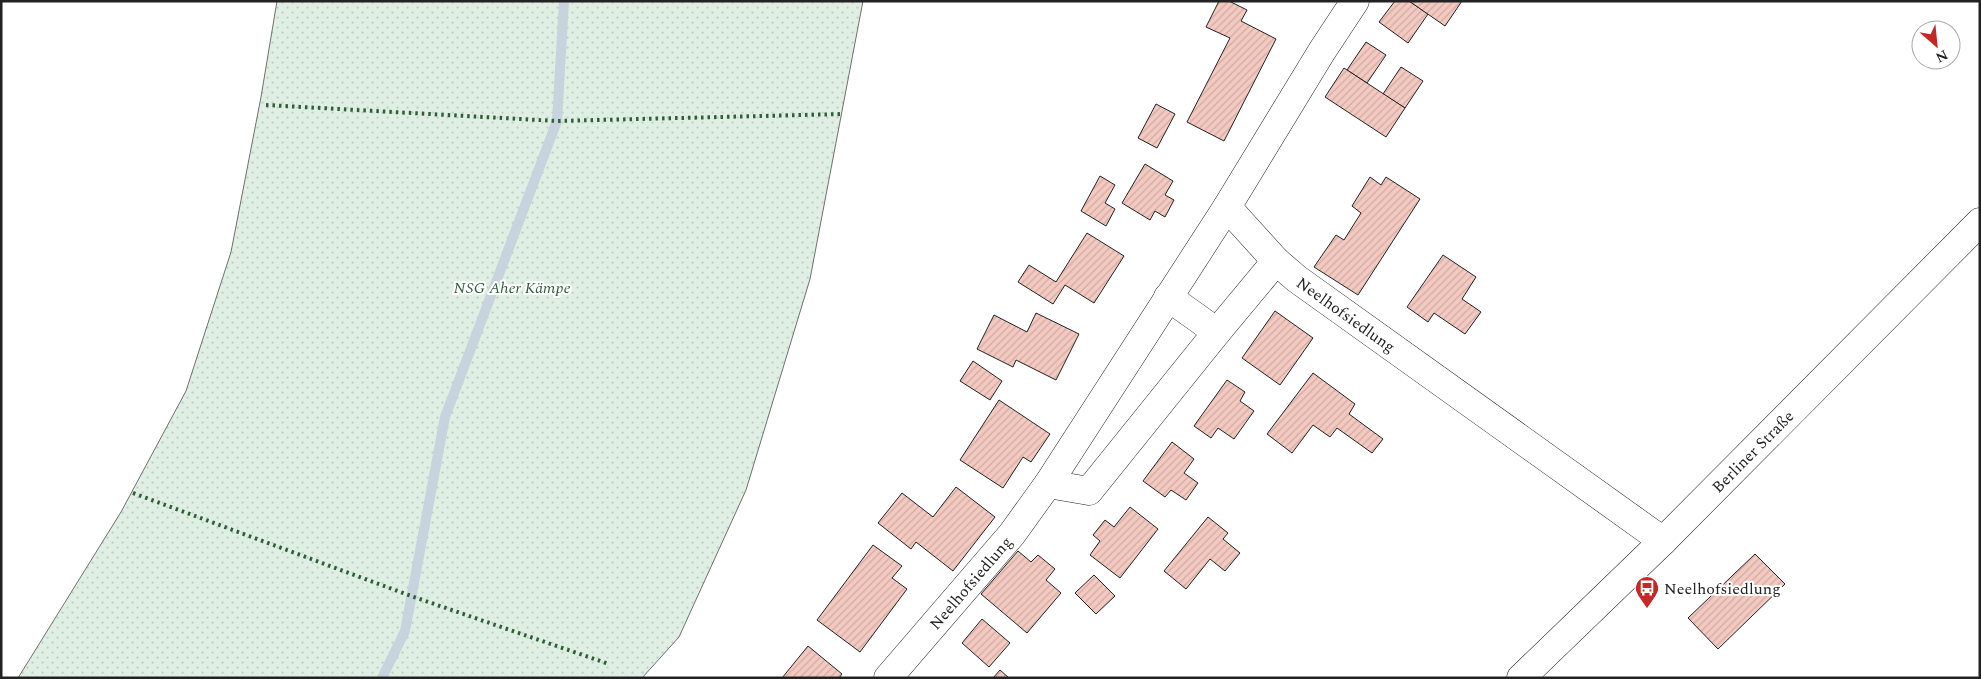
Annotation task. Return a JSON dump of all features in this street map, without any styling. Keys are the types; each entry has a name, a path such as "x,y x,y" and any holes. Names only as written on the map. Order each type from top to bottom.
{"street":[{"name":"Neelhofsiedlung","path":"888,678 1012,534 1048,484 1227,207 1322,51 1355,1"},
{"name":"Neelhofsiedlung","path":"1227,207 1276,261 1297,279 1663,541"},
{"name":"Berliner Straße","path":"1521,678 1663,541 1980,222"},
{"path":"1048,484 1089,491 1276,261"},
{"path":"1168,297 1217,332"}],"green space":[{"name":"NSG Aher Kämpe","path":"277,1 863,1 810,279 746,490 679,637 642,678 18,678 121,512 186,391 231,252 261,97"}],"building":[{"path":"1219,1 1229,1 1247,10 1241,21 1276,39 1224,141 1187,122 1230,38 1206,27"},
{"path":"1395,1 1409,1 1428,14 1408,43 1379,22"},
{"path":"1409,1 1462,1 1445,26"},
{"path":"1366,42 1386,55 1367,83 1347,70"},
{"path":"1401,67 1423,81 1405,108 1383,94"},
{"path":"1344,68 1405,108 1386,137 1325,97"},
{"path":"1156,104 1175,114 1157,148 1138,138"},
{"path":"1145,164 1173,181 1165,195 1174,200 1165,217 1155,211 1150,220 1122,203"},
{"path":"1100,176 1115,185 1105,203 1115,209 1106,226 1081,211"},
{"path":"1370,177 1381,185 1386,177 1420,199 1358,295 1314,267 1336,235 1344,240 1361,213 1352,206"},
{"path":"1087,233 1124,256 1094,303 1065,285 1053,304 1018,282 1029,265 1056,282"},
{"path":"1443,255 1476,277 1462,299 1481,312 1465,334 1434,313 1428,322 1407,307"},
{"path":"1275,311 1313,338 1280,385 1242,358"},
{"path":"1036,313 1079,334 1056,380 1016,360 1013,367 977,349 994,315 1027,332"},
{"path":"973,361 1002,381 990,400 960,381"},
{"path":"1313,373 1355,404 1349,414 1383,439 1372,453 1337,428 1330,437 1313,425 1292,453 1267,434"},
{"path":"1227,380 1245,392 1240,401 1254,411 1234,439 1218,428 1211,438 1194,426"},
{"path":"999,400 1050,434 1031,462 1023,457 1003,488 960,460"},
{"path":"1172,442 1194,459 1184,473 1198,483 1186,500 1171,490 1165,497 1143,481"},
{"path":"956,487 995,517 953,571 916,542 911,549 878,523 902,493 933,517"},
{"path":"1130,507 1158,529 1120,578 1090,555 1100,541 1093,535 1105,520 1114,527"},
{"path":"1208,517 1228,533 1223,539 1240,553 1225,571 1210,559 1186,589 1164,571"},
{"path":"873,545 902,566 892,578 907,589 860,652 817,620"},
{"path":"1018,551 1031,562 1038,555 1055,569 1046,580 1061,593 1027,633 981,594"},
{"path":"1755,554 1785,584 1718,649 1688,618"},
{"path":"1094,575 1115,596 1096,614 1075,593"},
{"path":"982,619 1010,643 989,667 962,643"},
{"path":"808,646 842,674 839,678 782,678"},
{"path":"1000,670 1009,678 993,678"}],"waterway":[{"path":"382,678 405,631 445,417 557,121 564,1"}],"hedge":[{"path":"266,105 557,121 843,114"},
{"path":"133,493 411,596 609,664"}],"place":[{"name":"Neelhofsiedlung","path":"1647,609"}]}
